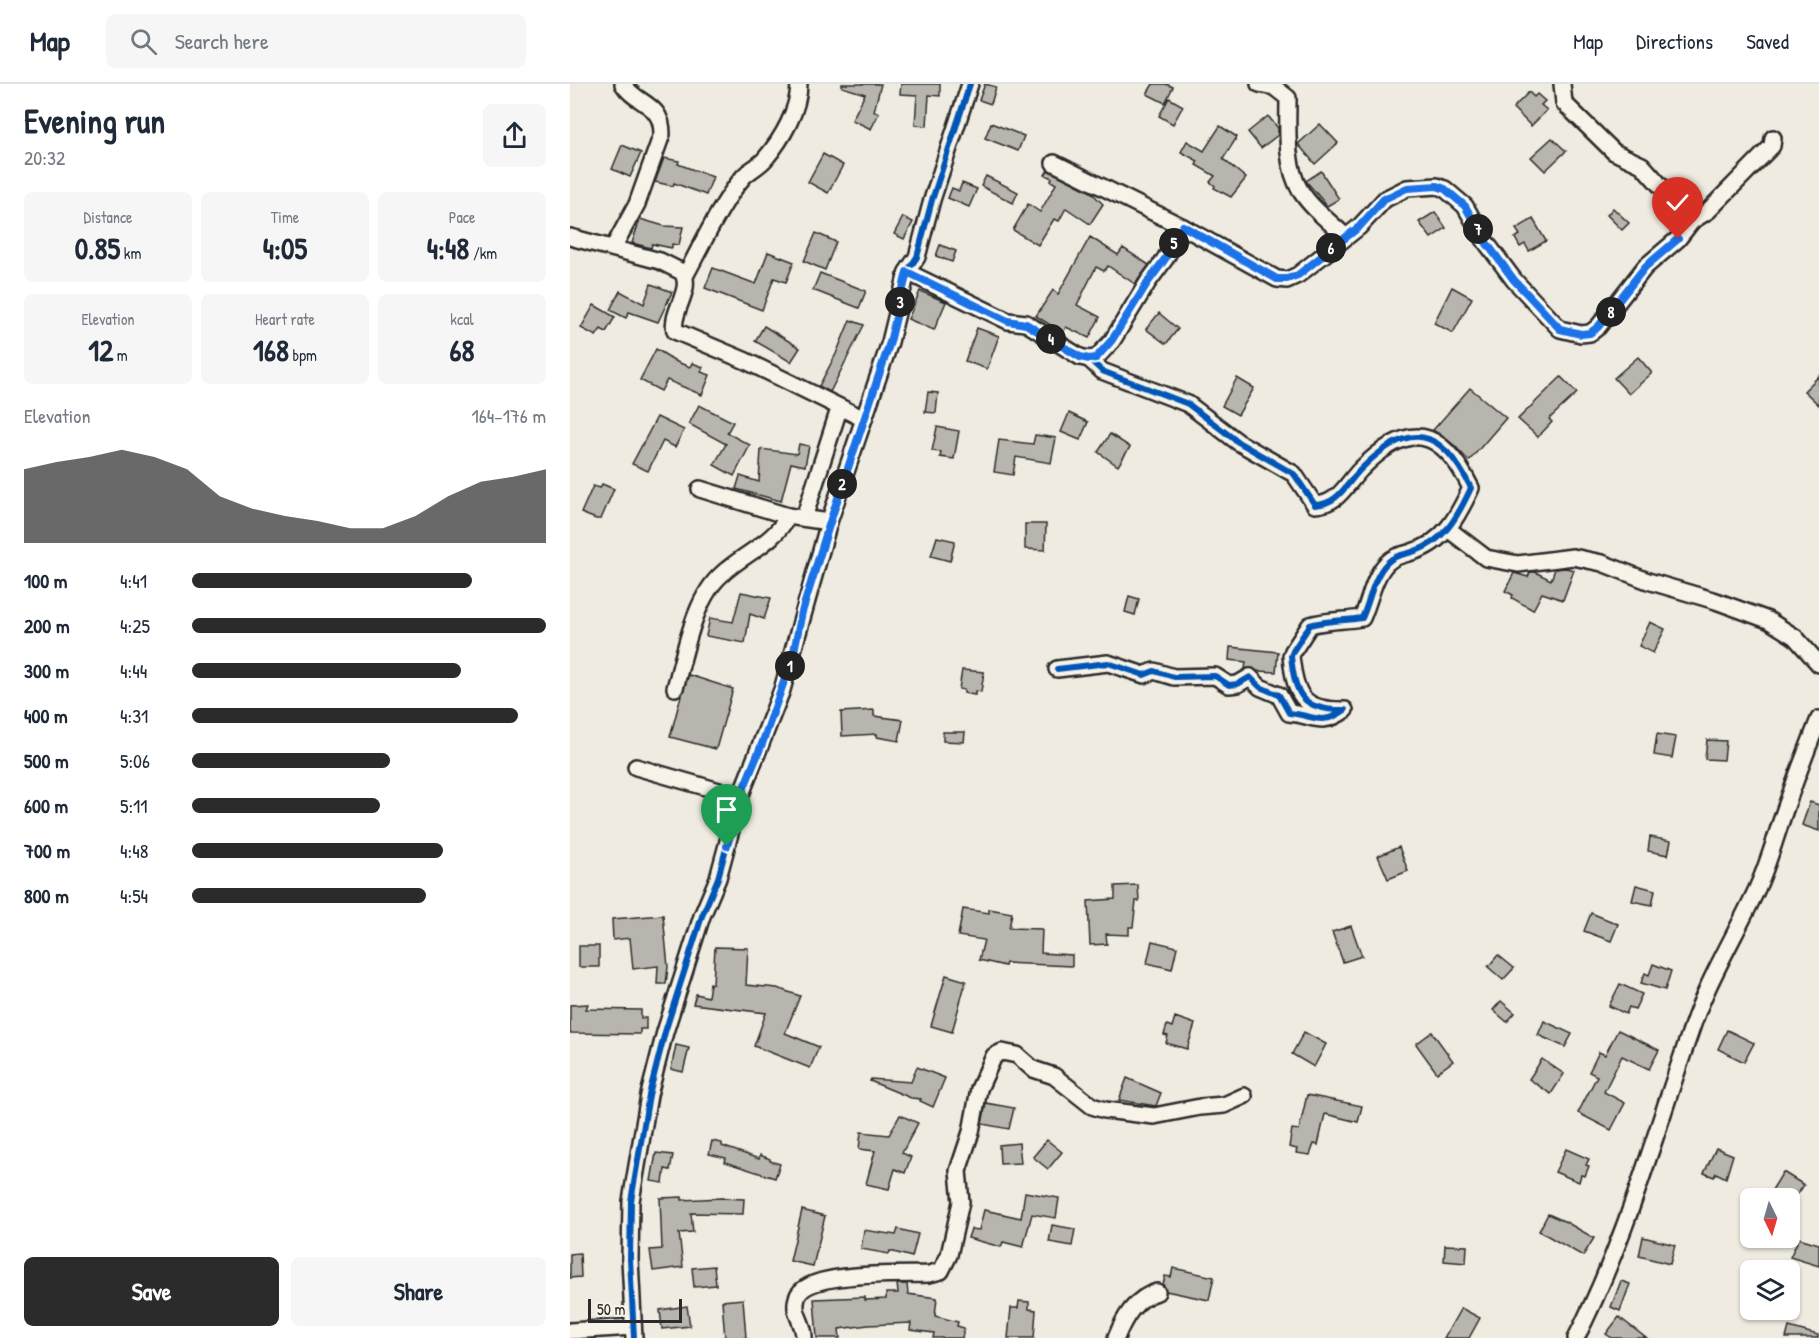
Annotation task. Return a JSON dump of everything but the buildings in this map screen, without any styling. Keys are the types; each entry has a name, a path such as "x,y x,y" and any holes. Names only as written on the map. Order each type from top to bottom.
{"street":[{"path":"613,248 637,204 662,134 662,122 656,111 623,84"},
{"path":"685,276 709,230 744,176 765,159 790,120 799,92 799,84"},
{"path":"570,1331 633,1333 630,1259 631,1202 649,1095 664,1032 702,916 718,878 740,797 785,681 830,522 890,342 907,272 917,257 932,200 970,84"},
{"path":"1259,84 1274,87 1288,98 1292,171 1300,189 1313,206 1345,236"},
{"path":"1562,84 1564,103 1614,152 1642,165 1692,221"},
{"path":"1054,164 1183,226 1277,279 1287,279 1298,275 1377,210 1384,199 1407,188 1431,186 1445,189 1465,206 1485,241 1514,280 1560,329 1581,334 1590,333 1598,327 1638,274 1678,239 1692,221 1708,211 1772,146 1773,138"},
{"path":"907,272 1008,321 1026,324 1080,357 1096,358 1112,340 1165,259 1183,226"},
{"path":"570,237 660,261 682,272 686,283 674,318 675,331 746,361 839,409 864,419"},
{"path":"1057,669 1108,663 1144,675 1154,671 1173,677 1215,676 1229,684 1238,684 1250,677 1260,687 1279,695 1289,713 1302,714 1315,719 1332,719 1345,710 1311,704 1296,689 1291,656 1293,651 1310,625 1323,621 1341,622 1362,618 1378,577 1387,563 1400,553 1412,552 1441,537 1460,513 1471,488 1460,465 1447,450 1432,440 1414,436 1393,442 1360,470 1337,498 1327,504 1315,505 1294,474 1238,442 1188,404 1102,371 1089,359"},
{"path":"804,518 839,409"},
{"path":"700,489 788,516 830,522"},
{"path":"675,688 703,599 721,575 777,532 788,516"},
{"path":"1448,528 1486,558 1518,564 1573,557 1602,563 1648,581 1747,612 1768,620 1795,637 1819,664"},
{"path":"1576,1338 1613,1261 1651,1156 1690,1030 1723,953 1755,895 1819,719"},
{"path":"636,767 740,797"},
{"path":"804,1338 805,1333 795,1313 797,1296 805,1286 827,1279 929,1274 941,1271 949,1255 961,1202 958,1171 971,1132 979,1089 993,1056 1002,1052 1017,1055 1033,1069 1054,1076 1092,1106 1105,1110 1154,1116 1224,1105 1244,1096"},
{"path":"1116,1338 1124,1317 1137,1303 1157,1292"}],"cycle path":[{"path":"634,1338 630,1259 631,1201 649,1095 665,1032 702,916 718,878 740,797 782,690 829,522 890,342 907,272 917,257 932,200 970,84"},
{"path":"1057,669 1108,663 1144,675 1154,671 1174,677 1215,676 1229,685 1238,684 1250,677 1260,687 1279,695 1289,713 1317,719 1337,715 1345,710 1319,707 1303,698 1295,681 1291,656 1293,651 1310,625 1362,618 1375,582 1387,563 1396,557 1423,548 1441,535 1461,509 1471,488 1448,452 1436,442 1423,437 1409,438 1394,443 1378,454 1335,498 1315,505 1294,474 1238,442 1188,404 1102,371 1089,359"}],"route":[{"path":"727,846 740,797 762,744 793,656 802,612 890,342 907,272 1008,321 1026,324 1080,357 1089,359 1096,358 1112,340 1165,259 1183,226 1277,279 1287,279 1298,275 1359,227 1377,210 1384,199 1407,188 1437,186 1445,189 1465,206 1485,241 1514,280 1560,329 1581,334 1590,333 1598,327 1645,267 1678,239"}]}
